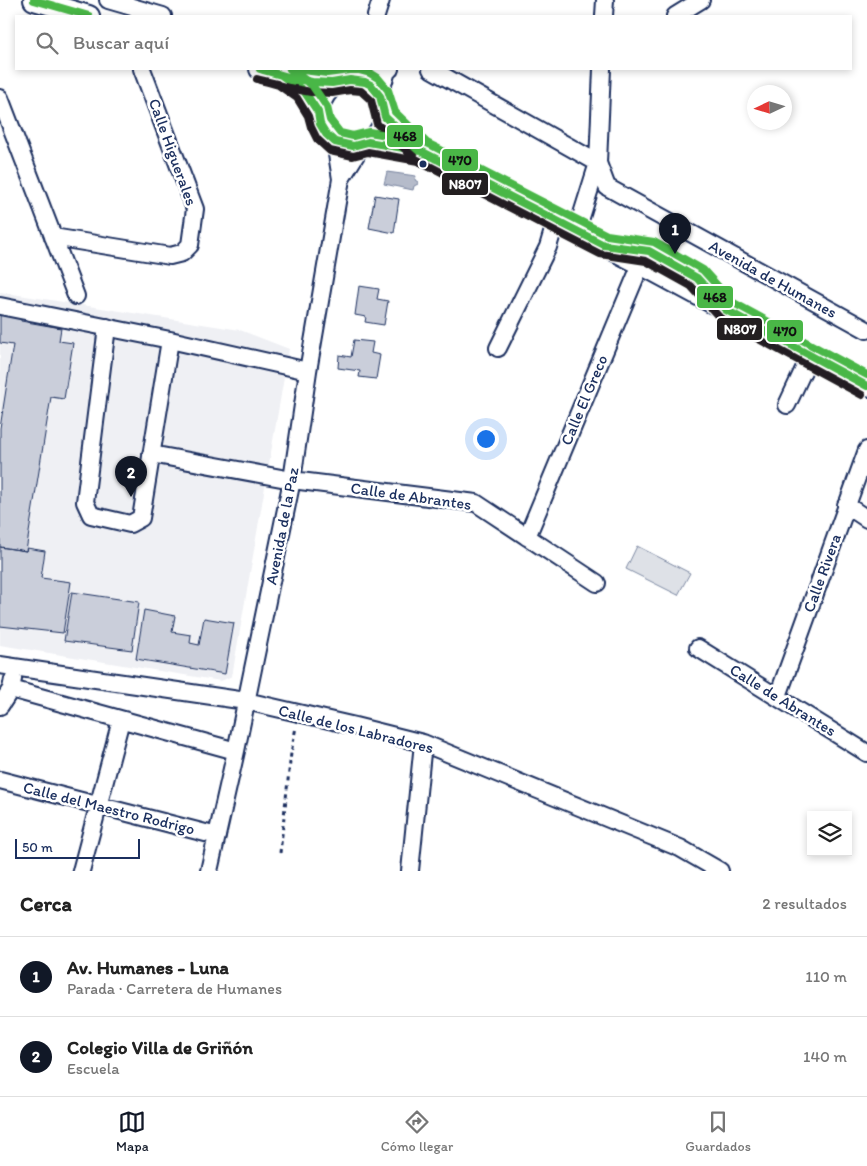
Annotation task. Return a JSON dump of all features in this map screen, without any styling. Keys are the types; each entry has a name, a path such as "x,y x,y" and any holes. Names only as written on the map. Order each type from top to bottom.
{"main road":[{"path":"34,0 86,15"},
{"path":"264,70 309,81 346,77 364,81 379,92 385,105 383,127 376,136 365,144"},
{"path":"281,75 304,90 318,112 320,124 326,134 335,142 353,146 365,144 421,152"},
{"path":"318,112 324,95 329,88 346,77"},
{"path":"385,116 421,152 577,230 867,386"}],"street":[{"path":"108,0 160,15"},
{"path":"376,15 381,0"},
{"path":"604,0 604,15"},
{"path":"677,15 701,0"},
{"name":"Calle Higuerales","path":"53,237 170,256 182,253 190,245 195,209 142,70"},
{"path":"374,70 379,92"},
{"path":"379,92 387,70"},
{"path":"433,70 598,163"},
{"path":"577,230 598,163 602,70"},
{"path":"0,98 76,296"},
{"name":"Avenida de la Paz","path":"209,871 292,480 308,371 341,179 335,142"},
{"name":"Avenida de la Paz","path":"341,179 365,144"},
{"name":"Avenida de Humanes","path":"598,163 607,187 867,330"},
{"path":"498,348 548,247 556,220"},
{"path":"604,245 649,251 697,278 726,310"},
{"name":"Calle El Greco","path":"527,537 641,264"},
{"path":"0,306 170,340 308,371"},
{"path":"107,327 85,502 91,515 130,524 141,518 170,340"},
{"path":"787,405 810,356"},
{"name":"Calle Rivera","path":"778,696 867,450"},
{"name":"Calle de Abrantes","path":"151,454 292,480 476,503 597,583"},
{"path":"846,506 867,519"},
{"name":"Calle de Abrantes","path":"698,648 867,753"},
{"path":"0,706 11,689 7,666"},
{"name":"Calle de los Labradores","path":"7,666 246,702 423,743 680,848 720,871"},
{"path":"11,689 236,751"},
{"path":"81,871 121,720"},
{"path":"410,871 423,743"},
{"name":"Calle del Maestro Rodrigo","path":"0,780 217,836"}],"path":[{"path":"280,853 291,753 299,713"}],"shaded area":[{"path":"0,292 240,330 289,349 232,676 221,681 0,645"},
{"path":"637,546 690,573 678,595 626,569"}],"water":[{"path":"387,172 416,176 415,180 418,184 414,186 413,190 384,184"}],"building":[{"path":"375,195 399,199 394,233 369,228"},
{"path":"359,286 379,289 377,299 388,301 384,325 365,322 366,317 355,315"},
{"path":"0,312 22,315 21,321 61,328 59,341 73,343 64,399 51,397 26,551 0,547 0,428 13,345 0,343"},
{"path":"354,340 373,342 371,353 380,355 376,379 359,377 360,371 338,368 339,355 351,357"},
{"path":"0,547 26,551 27,548 45,551 41,578 71,582 63,633 0,626"},
{"path":"72,592 139,602 132,650 64,641"},
{"path":"144,610 175,616 172,632 191,635 190,643 199,645 204,618 234,623 225,674 136,659"}],"transit line":[{"name":"468","path":"34,0 86,15"},
{"name":"468","path":"263,70 281,75 304,91 318,112 320,124 326,134 335,142 353,146 368,142 421,151 436,159"},
{"name":"468","path":"264,70 312,82 332,83 350,80 365,82 371,85 380,96 385,117 421,151 604,245 649,251 697,278 726,310 867,386"},
{"name":"470","path":"291,70 312,85 327,107 330,120 340,133 353,136 369,132 423,141 441,150"},
{"name":"470","path":"303,70 327,73 350,70"},
{"name":"470","path":"350,70 359,70"},
{"name":"470","path":"359,70 370,73 378,78 388,90 395,112 427,143 607,235 654,242 703,270 732,302 867,375"},
{"name":"N807","path":"257,79 311,92 361,91 371,100 377,124 416,159 600,254 646,261 691,286 720,318 862,395"},
{"name":"N807","path":"260,80 277,84 297,98 308,116 317,139 330,151 353,156 368,152 418,161 431,168"}],"place":[{"name":"Av. Humanes - Luna","path":"675,254"},
{"name":"Colegio Villa de Griñón","path":"131,497"}]}
